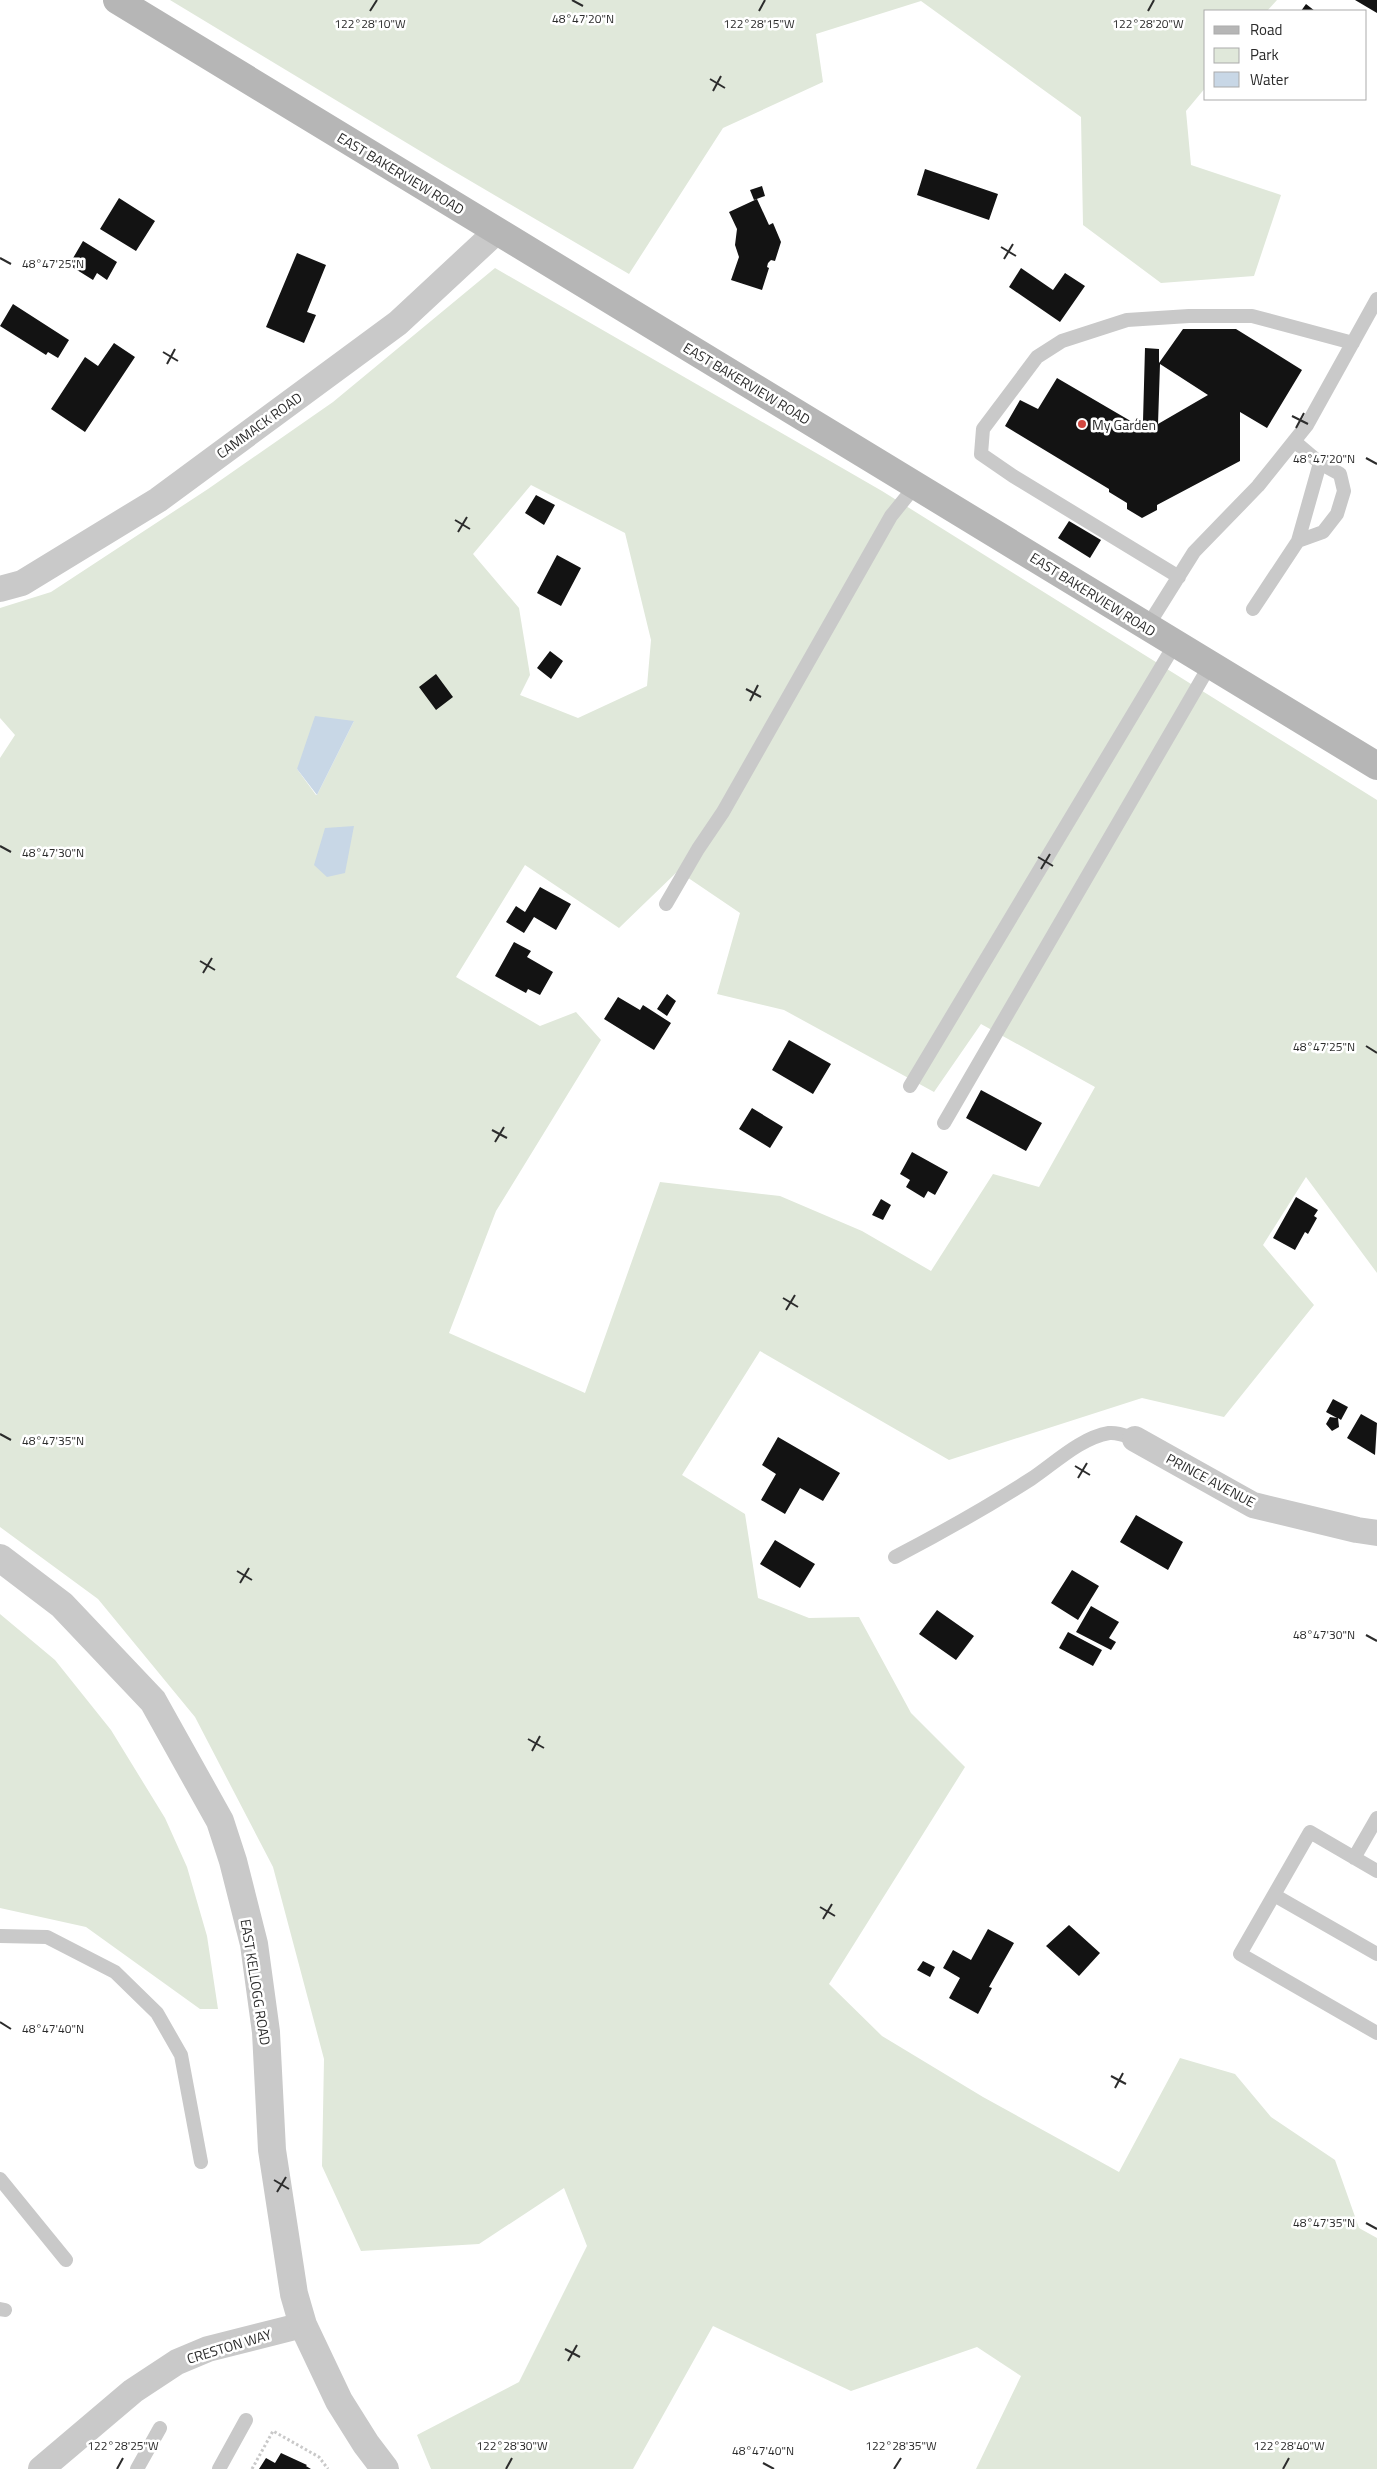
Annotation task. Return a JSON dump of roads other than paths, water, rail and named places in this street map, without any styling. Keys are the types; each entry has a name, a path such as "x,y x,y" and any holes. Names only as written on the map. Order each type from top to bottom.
{"main road":[{"name":"EAST BAKERVIEW ROAD","path":"117,0 1377,766"}],"street":[{"name":"CAMMACK ROAD","path":"0,589 22,583 158,500 398,323 497,232"},
{"name":"PRINCE AVENUE","path":"1135,1439 1253,1505 1377,1533"},
{"name":"EAST KELLOGG ROAD","path":"0,1558 62,1605 154,1701 220,1821 233,1862 254,1944 266,2032 272,2150 289,2271 303,2325 339,2401 366,2444 385,2469"},
{"name":"CRESTON WAY","path":"41,2469 133,2391 177,2362 208,2350 303,2325"}],"lane":[{"path":"1147,627 1194,552 1258,486 1307,425 1377,299"},
{"path":"1179,577 1012,476 981,454 982,429 1037,357 1062,340 1127,320 1189,316 1252,316 1354,342"},
{"path":"1294,441 1320,463 1340,474 1344,491 1337,514 1323,532 1298,541"},
{"path":"1253,609 1298,541 1320,463"},
{"path":"666,904 698,849 723,812 891,516 916,486"},
{"path":"910,1086 1175,644"},
{"path":"944,1123 1210,665"},
{"path":"895,1556 955,1526 1031,1479 1078,1446 1108,1433 1121,1433 1135,1439"},
{"path":"1354,1858 1377,1818"},
{"path":"1377,1871 1310,1832 1240,1954 1377,2033"},
{"path":"1274,1895 1377,1954"},
{"path":"0,1936 47,1937 115,1972 157,2013 181,2054 201,2162"},
{"path":"0,2179 66,2260"},
{"path":"219,2469 246,2420"},
{"path":"137,2469 160,2428"}],"water":[{"path":"315,716 354,721 317,795 297,769"},
{"path":"354,826 345,873 327,877 314,865 325,828"}],"place":[{"name":"My Garden","path":"1082,424"}]}
